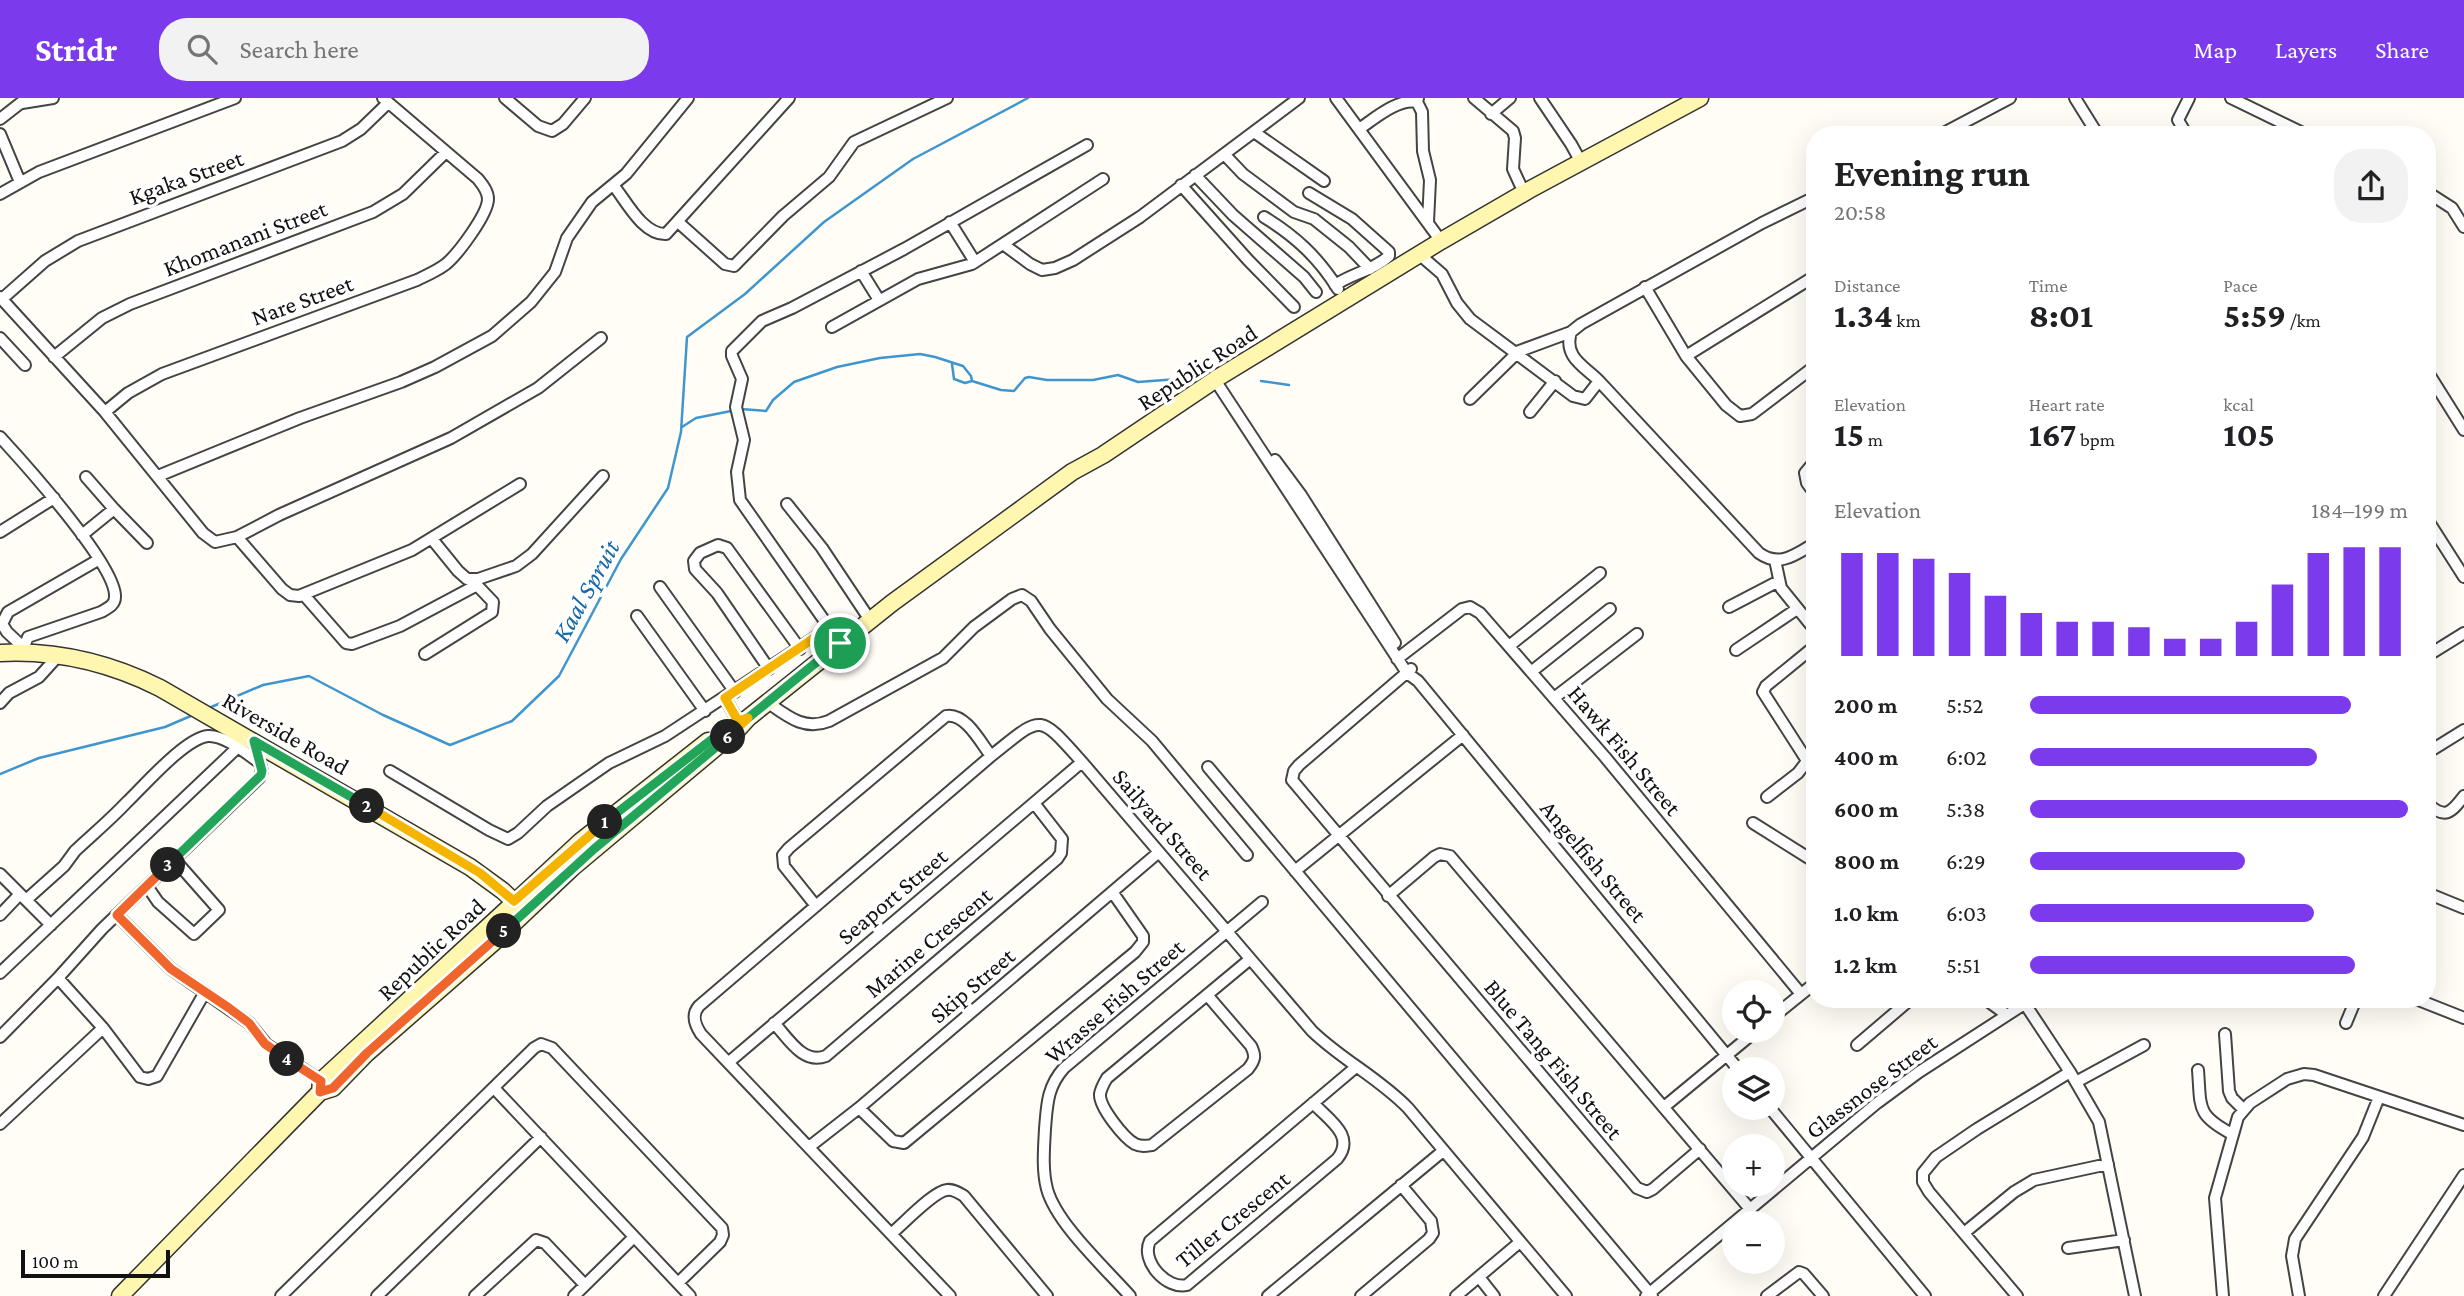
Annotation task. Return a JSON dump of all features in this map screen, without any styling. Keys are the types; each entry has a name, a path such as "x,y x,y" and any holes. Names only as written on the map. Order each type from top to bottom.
{"street":[{"path":"0,119 24,101 53,98"},
{"path":"1,193 61,163 235,98"},
{"path":"505,98 538,127 552,131 563,124 585,98"},
{"path":"158,476 288,422 401,382 492,336 531,302 550,279 559,264 563,246 598,195 614,186 626,174 688,98"},
{"path":"614,186 642,222 660,234 666,234 789,98"},
{"path":"678,222 725,264 734,266 777,222 829,177 853,142 947,98"},
{"path":"1003,244 1037,268 1048,270 1073,260 1140,217 1299,98"},
{"path":"1336,98 1441,241"},
{"path":"1474,98 1513,131 1513,169 1524,193"},
{"path":"1491,114 1510,98"},
{"path":"1540,98 1581,162"},
{"name":"Republic Road","path":"120,1296 321,1087 333,1088 612,816 715,736 743,720 870,620 1063,478 1441,241 1700,98"},
{"path":"1957,126 2010,98"},
{"path":"2075,98 2092,126"},
{"path":"2182,126 2178,120 2189,98"},
{"path":"2231,98 2289,126"},
{"path":"386,100 445,153"},
{"name":"Kgaka Street","path":"1,298 60,250 103,231 342,141 361,129 386,100"},
{"path":"1359,129 1402,103 1417,100 1422,112 1422,146 1430,180 1428,223"},
{"path":"1254,132 1324,181"},
{"path":"0,134 20,182"},
{"path":"840,643 740,500 737,472 744,440 736,407 742,379 731,353 738,342 762,321 792,309 1087,145"},
{"name":"Nare Street","path":"105,412 128,393 162,374 433,273 446,264 466,241 488,198 478,179 445,153"},
{"name":"Khomanani Street","path":"54,357 102,318 130,304 373,212 403,194 445,153"},
{"path":"1224,154 1243,174 1297,215 1314,219 1349,247 1370,269"},
{"path":"1195,175 1233,215 1301,274 1316,292"},
{"path":"832,327 918,279 975,262 1103,179"},
{"path":"1181,185 1216,226 1294,307"},
{"path":"1309,193 1352,219 1389,250 1388,257 1370,269 1351,275 1335,285"},
{"path":"2436,198 2452,208 2464,227"},
{"path":"1470,399 1515,353 1571,332 1645,287 1806,201"},
{"path":"1264,217 1307,248 1323,265 1345,300"},
{"path":"950,222 975,262"},
{"path":"1420,255 1446,280 1462,312 1573,396 1582,400 1588,397 1600,381"},
{"path":"861,271 879,300"},
{"path":"1686,356 1806,282"},
{"path":"1645,287 1686,356 1726,405 1737,414 1744,417 1752,414 1806,373"},
{"path":"1,298 105,412 207,537 221,542 428,450 493,416 538,388 601,338"},
{"path":"1571,332 1570,353 1600,381 1759,553 1781,561 1806,548"},
{"path":"0,338 25,365"},
{"name":"Angelfish Street","path":"1217,379 1301,495 1409,670 1726,1055"},
{"path":"1530,412 1555,381"},
{"path":"2436,385 2464,430"},
{"path":"0,437 54,498 98,560 115,592 110,608 33,634 28,637 22,649 2,624 8,612 98,560"},
{"path":"304,595 346,643 352,644 400,626 475,582 523,561 603,476"},
{"path":"86,477 147,543"},
{"path":"237,537 282,589 294,596 304,595 390,560 432,539 520,484"},
{"path":"0,532 54,498"},
{"path":"787,504 822,548 870,620"},
{"path":"82,536 114,509"},
{"path":"2436,533 2464,577"},
{"path":"425,654 492,612 493,602 475,582 458,571 432,539"},
{"path":"769,669 717,593 695,569 694,561 700,553 718,545 727,548 800,649"},
{"path":"1775,560 1779,581 1806,620"},
{"path":"1509,646 1600,573"},
{"path":"1729,607 1779,581"},
{"path":"660,587 730,695 743,720"},
{"path":"767,702 800,723 818,725 829,722 943,658 974,627 1012,598 1022,595 1031,601 1050,629 1115,708 1152,741 1247,855"},
{"name":"Hawk Fish Street","path":"1400,657 1462,609 1470,607 1480,613 1801,994"},
{"path":"1531,672 1610,609"},
{"path":"1736,650 1797,609"},
{"path":"637,616 705,711"},
{"path":"390,771 508,839 547,806 615,759 650,745 829,628"},
{"path":"2436,650 2464,633"},
{"path":"1554,698 1637,634"},
{"name":"Riverside Road","path":"0,653 22,649 58,656 117,668 149,682 470,867 496,885 519,907"},
{"path":"1806,654 1763,691 1806,751"},
{"path":"0,703 9,692 40,677 58,656"},
{"name":"Blue Tang Fish Street","path":"1409,670 1294,772 1292,780 1637,1188 1647,1192 1653,1189 1699,1149"},
{"path":"816,906 784,866 783,855 789,848 946,716 952,714 961,718 991,756"},
{"name":"Sailyard Street","path":"729,1062 701,1034 696,1025 695,1013 699,1006 991,756 1028,726 1039,724 1049,727 1082,762 1312,1031 1398,1098 1566,1296"},
{"path":"2436,747 2464,730"},
{"path":"1295,871 1336,835 1463,735"},
{"path":"0,915 64,866 75,851 159,769 205,736 214,736 260,763"},
{"path":"0,1037 117,915 259,778 262,771 254,741"},
{"path":"0,973 237,748"},
{"name":"Seaport Street","path":"729,1062 1082,762"},
{"path":"1768,797 1806,764"},
{"path":"1208,767 1649,1295"},
{"path":"2436,810 2447,813 2454,809 2464,796"},
{"name":"Marine Crescent","path":"774,1023 805,1055 813,1059 826,1056 1057,859 1061,853 1062,839 1034,803"},
{"path":"1753,823 1806,856"},
{"name":"Skip Street","path":"809,1147 859,1108 1159,852"},
{"path":"1388,896 1434,857 1440,854 1450,856 1750,1209"},
{"path":"147,886 158,902 194,934 219,910 174,859"},
{"path":"0,874 51,925"},
{"path":"859,1108 885,1135 904,1143 1135,952 1143,942 1143,936 1113,893"},
{"path":"2436,897 2464,908"},
{"name":"Wrasse Fish Street","path":"1130,1296 1065,1222 1051,1199 1045,1176 1044,1146 1050,1087 1064,1068 1262,902"},
{"path":"117,915 160,959 249,1023 265,1044 321,1087"},
{"path":"1208,996 1251,1046 1254,1061 1248,1069 1152,1145 1137,1145 1105,1110 1101,1101 1102,1086 1107,1078 1250,960"},
{"path":"58,978 103,1028 140,1077 148,1079 156,1076 205,992"},
{"path":"1785,1007 1806,990"},
{"path":"2436,1007 2464,1018"},
{"path":"1857,1045 1900,1008"},
{"path":"1997,1008 2007,1015"},
{"name":"Glassnose Street","path":"1649,1295 1811,1158 1919,1072 2019,1008"},
{"path":"2033,1008 2099,1122 2135,1296"},
{"path":"2346,1023 2352,1008"},
{"path":"0,1124 103,1028"},
{"path":"2225,1034 2229,1091 2243,1109"},
{"path":"1664,1107 1741,1043"},
{"path":"281,1296 539,1045 546,1045 553,1050 722,1228 720,1242 678,1283"},
{"path":"2017,1296 1923,1182 1926,1167 1977,1129 2073,1077 2144,1045"},
{"path":"729,1062 950,1296"},
{"name":"Tiller Crescent","path":"1313,1103 1344,1136 1345,1147 1337,1159 1187,1285 1178,1286 1166,1279 1148,1259 1146,1254 1150,1241 1313,1103 1356,1067"},
{"path":"2198,1070 2203,1113 2215,1125 2232,1134"},
{"path":"2223,1296 2215,1207 2217,1190 2238,1117 2255,1099 2287,1079 2304,1074 2314,1075 2463,1125"},
{"path":"494,1087 690,1296"},
{"path":"2299,1296 2292,1256 2295,1239 2363,1137 2379,1097"},
{"path":"1780,1120 1925,1296"},
{"path":"377,1296 541,1137"},
{"path":"1268,1296 1443,1151"},
{"path":"1964,1233 2014,1192 2034,1180 2108,1164"},
{"path":"2384,1296 2459,1191 2464,1175"},
{"path":"1362,1296 1433,1233 1431,1220 1401,1185"},
{"path":"892,1233 939,1193 950,1189 964,1196 1047,1296"},
{"path":"574,1296 634,1237"},
{"path":"475,1296 536,1240 545,1243 585,1285"},
{"path":"2068,1248 2124,1240"},
{"path":"1456,1296 1520,1242"},
{"path":"1767,1296 1799,1272 1804,1274 1823,1296"},
{"path":"1479,1276 1494,1296"}],"waterway":[{"name":"Kaal Spruit","path":"209,708 263,685 309,676 383,715 450,745 512,721 559,676 621,559 668,488 681,432 687,337 745,294 824,222 913,159 1028,98"},
{"path":"741,409 766,411 773,400 794,382 837,367 880,358 920,354 963,366 972,381 1001,390 1014,391 1029,377 1047,380 1093,380 1118,375 1138,382 1178,379"},
{"path":"952,364 954,379 965,383 972,381"},
{"path":"1261,381 1289,385"},
{"path":"682,427 696,418 731,411"},
{"name":"Kaal Spruit","path":"0,774 39,758 165,727 193,715"}],"route":[{"path":"840,643 748,718 733,723 631,801 514,901 470,867 254,741 262,771 259,778 117,915 171,969 249,1023 265,1044 321,1081 320,1092 333,1088 367,1053 494,942 572,868 738,729 748,718 738,721 725,698 829,628 840,643"}]}
